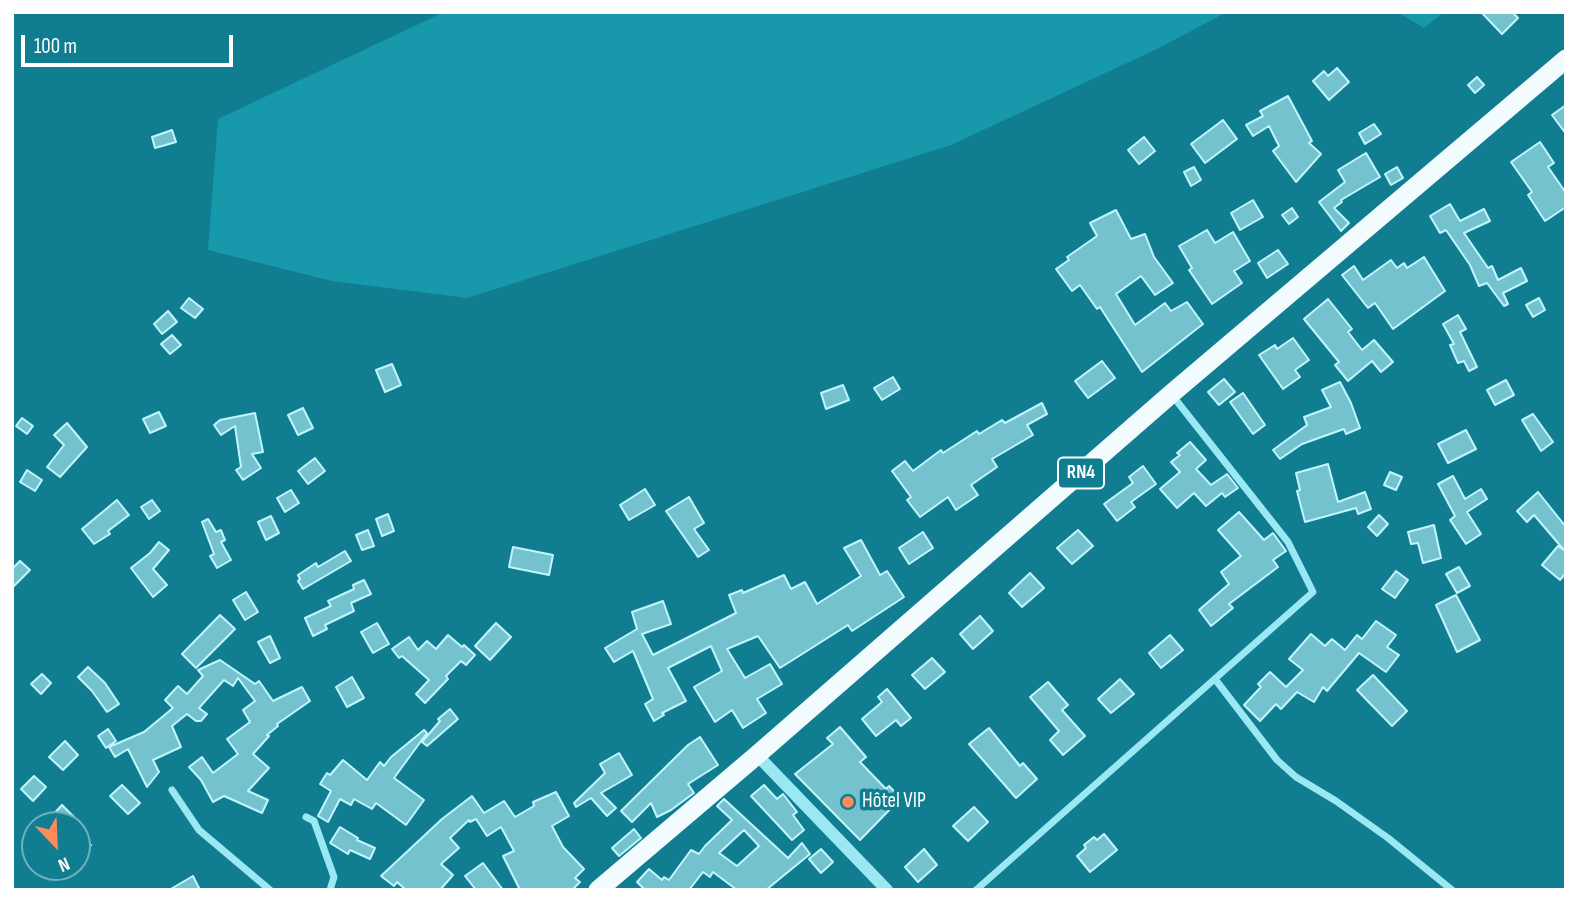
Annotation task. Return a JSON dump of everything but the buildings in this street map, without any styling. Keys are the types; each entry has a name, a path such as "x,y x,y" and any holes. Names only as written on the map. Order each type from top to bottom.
{"highway":[{"name":"RN4","path":"598,890 1171,394 1566,59"}],"street":[{"path":"976,890 1313,592 1288,542 1171,394"},
{"path":"1215,679 1277,760 1296,777 1336,801 1388,838 1452,890"},
{"path":"757,755 887,890"},
{"path":"172,790 200,830 270,890"},
{"path":"306,817 314,821 334,877 330,890"}],"shaded area":[{"path":"444,12 1227,12 1157,49 951,145 467,298 332,281 208,250 218,119"},
{"path":"1397,12 1444,12 1424,28"}],"place":[{"name":"Hôtel VIP","path":"848,802"}]}
